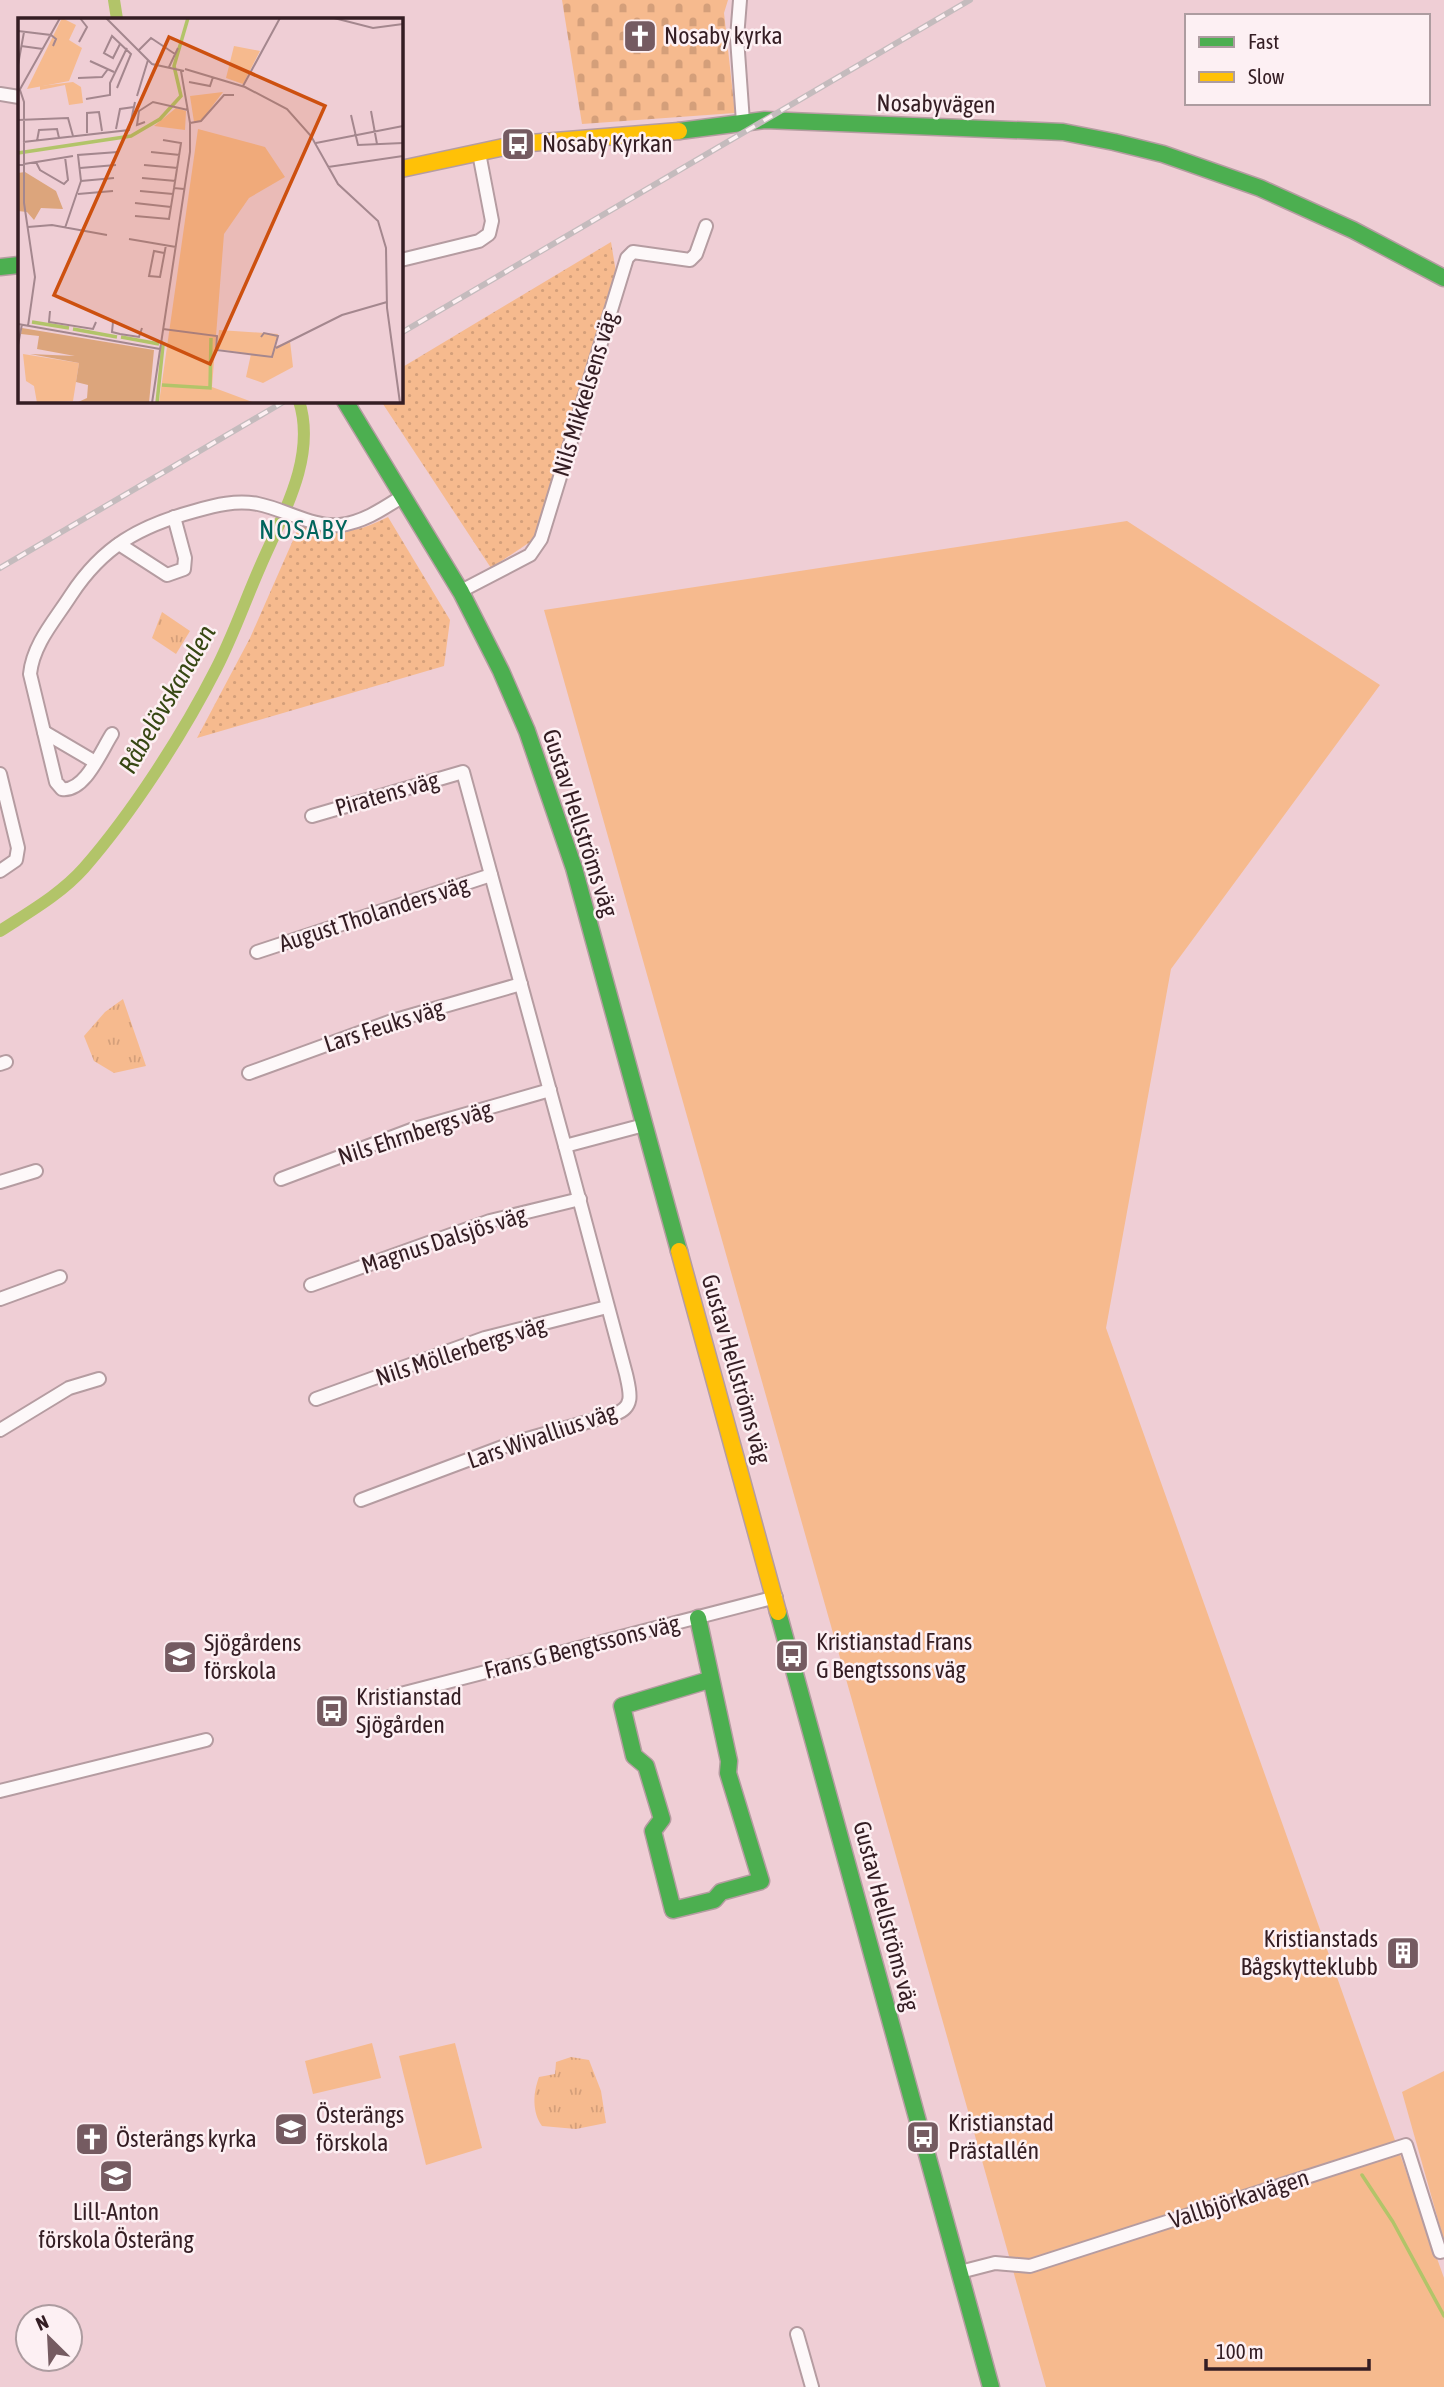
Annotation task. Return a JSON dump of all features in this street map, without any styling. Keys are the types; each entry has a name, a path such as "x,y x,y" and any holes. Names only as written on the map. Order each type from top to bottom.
{"street":[{"path":"740,0 737,38 743,122"},
{"path":"0,94 18,97"},
{"name":"Nosabyvägen","path":"402,169 518,144 660,133 743,122 1016,128 1103,138 1196,162 1266,190 1386,246 1444,278"},
{"path":"402,260 479,241 489,234 492,221 479,153"},
{"name":"Nils Mikkelsens väg","path":"461,591 530,555 541,539 627,258 633,252 643,252 690,260 696,254 706,226"},
{"path":"0,267 18,265"},
{"name":"Gustav Hellströms väg","path":"346,402 461,591 519,711 574,868 991,2387"},
{"path":"112,734 79,785 69,790 62,789 56,782 30,674 32,656 85,573 119,544 144,527 236,502 274,508 291,515 339,526 369,517 403,496"},
{"path":"119,544 167,575 175,574 184,569 185,558 174,517"},
{"path":"44,732 95,762"},
{"name":"Piratens väg","path":"312,816 463,772"},
{"name":"Lars Wivallius väg","path":"361,1500 513,1443 623,1411 631,1399 580,1199 463,772"},
{"path":"0,774 18,848 16,860 0,871"},
{"name":"August Tholanders väg","path":"257,952 491,875"},
{"name":"Lars Feuks väg","path":"249,1073 392,1021 521,984"},
{"name":"Nils Ehrnbergs väg","path":"281,1179 411,1130 550,1090"},
{"path":"565,1146 644,1125"},
{"path":"0,1182 36,1171"},
{"name":"Magnus Dalsjös väg","path":"311,1285 490,1221 580,1199"},
{"path":"0,1299 60,1277"},
{"name":"Nils Möllerbergs väg","path":"316,1399 485,1338 607,1307"},
{"path":"0,1430 69,1388 99,1379"},
{"name":"Frans G Bengtssons väg","path":"388,1697 776,1597"},
{"path":"698,1618 709,1667 709,1680 729,1761 728,1773 761,1881 721,1892 714,1900 673,1910 653,1831 662,1819 646,1766 634,1756 622,1706 709,1680"},
{"path":"0,1791 206,1740"},
{"name":"Vallbjörkavägen","path":"960,2272 995,2263 1030,2266 1406,2145 1440,2252 1444,2251"},
{"path":"797,2334 812,2387"}],"green space":[{"path":"562,0 728,0 724,13 735,113 582,124"},
{"path":"611,242 616,272 536,538 491,568 382,402 402,402 402,367"},
{"path":"388,517 450,620 444,666 197,738 250,638 301,522 325,529 346,531 365,527"},
{"path":"1127,521 1380,685 1171,969 1106,1328 1444,2278 1444,2387 1046,2387 544,610"},
{"path":"162,612 190,631 176,654 152,638"},
{"path":"123,999 146,1066 114,1073 94,1061 84,1036 105,1012"},
{"path":"372,2043 381,2078 313,2094 305,2061"},
{"path":"455,2043 482,2148 426,2165 399,2056"},
{"path":"571,2057 589,2060 601,2091 606,2123 576,2129 542,2126 536,2115 534,2102 539,2077 555,2074 556,2062"},
{"path":"1444,2071 1444,2241 1402,2092"}],"waterway":[{"name":"Råbelövskanalen","path":"114,0 117,18"},
{"name":"Råbelövskanalen","path":"0,931 55,894 84,868 138,798 203,694 228,644 295,486 304,443 299,402"},
{"path":"1362,2175 1393,2222 1444,2316"}],"railway":[{"path":"402,332 970,0"},
{"path":"0,568 283,402"}],"traffic: fast":[{"path":"679,131 765,120 1063,132 1163,154 1260,188 1353,230 1444,278"},
{"path":"0,267 18,265"},
{"path":"346,402 461,592 501,671 527,731 574,868 679,1251"},
{"path":"778,1612 991,2387"},
{"path":"698,1618 729,1761 728,1773 761,1881 721,1892 714,1900 673,1910 653,1831 662,1819 646,1766 634,1756 622,1706 709,1680"}],"traffic: slow":[{"path":"402,169 518,144 679,131"},
{"path":"679,1251 778,1612"}],"place":[{"name":"Nosaby kyrka","path":"640,36"},
{"name":"Nosaby Kyrkan","path":"518,144"},
{"name":"Kristianstad Frans G Bengtssons väg","path":"792,1656"},
{"name":"Sjögårdens förskola","path":"180,1657"},
{"name":"Kristianstad Sjögården","path":"332,1711"},
{"name":"Kristianstads Bågskytteklubb","path":"1403,1953"},
{"name":"Österängs förskola","path":"291,2129"},
{"name":"Kristianstad Prästallén","path":"923,2137"},
{"name":"Österängs kyrka","path":"92,2139"},
{"name":"Lill-Anton förskola Österäng","path":"116,2176"}],"district":[{"name":"NOSABY","path":"304,530"}]}
